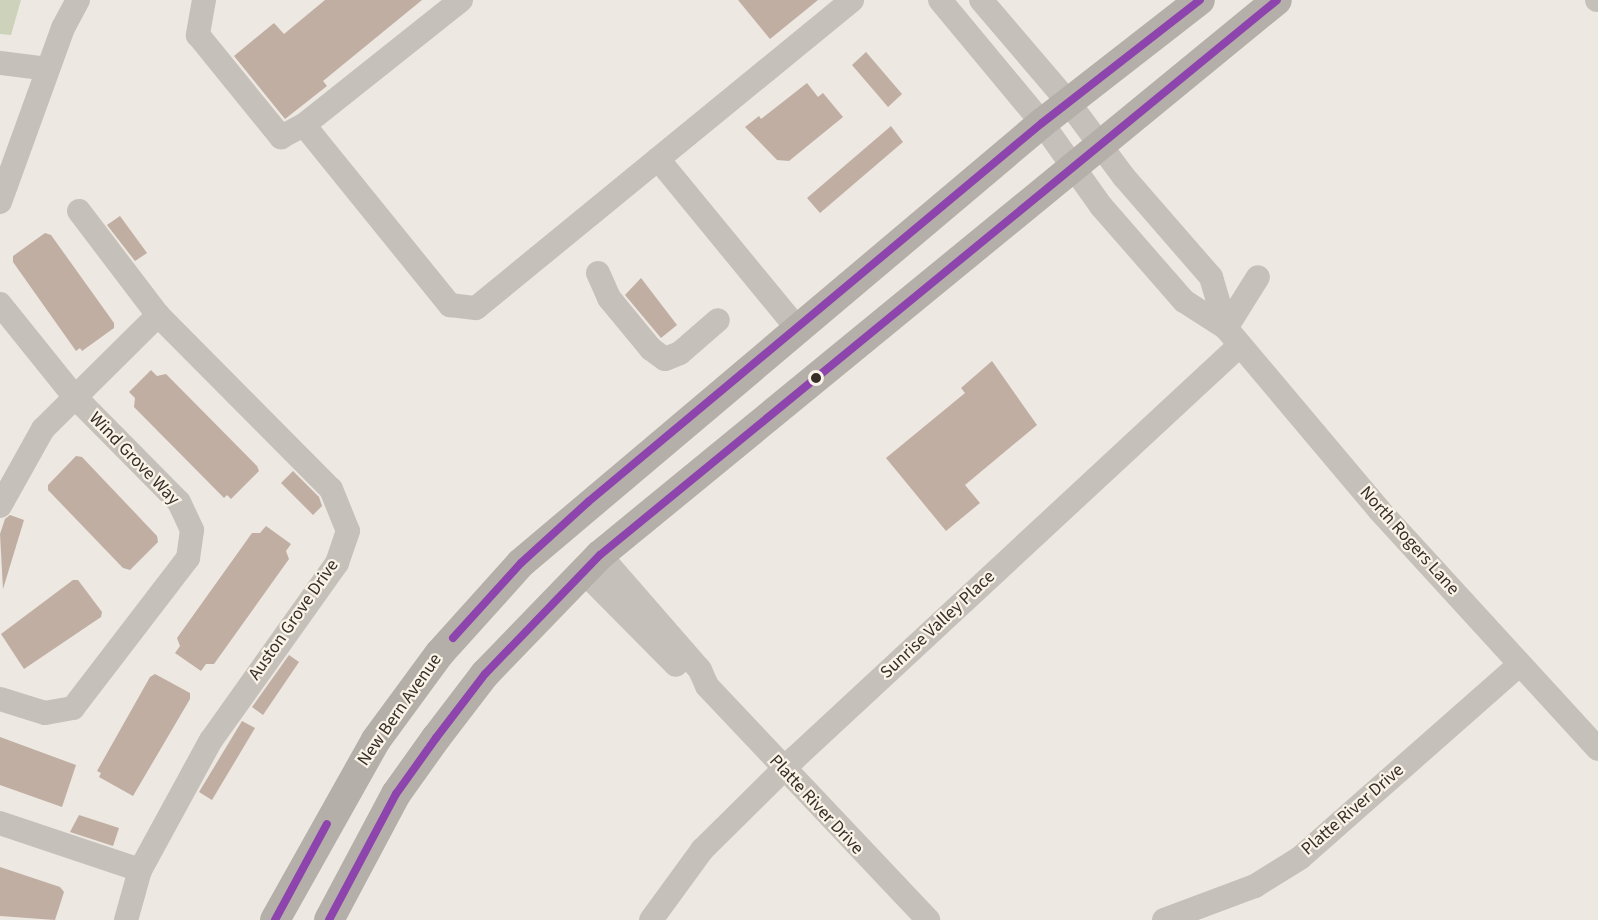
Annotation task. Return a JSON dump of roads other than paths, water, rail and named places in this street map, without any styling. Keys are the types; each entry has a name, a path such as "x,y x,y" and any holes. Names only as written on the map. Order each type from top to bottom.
{"main road":[{"name":"New Bern Avenue","path":"275,920 349,785 440,653 521,563 796,328 1042,123 1200,0"},
{"path":"329,920 396,794 436,738 485,674 591,563 1101,147 1277,0"}],"street":[{"path":"0,202 19,158 48,69 78,0"},
{"path":"204,0 198,36 281,137 304,125 461,0"},
{"path":"304,125 450,305 476,308 852,0"},
{"name":"North Rogers Lane","path":"940,0 1042,123 1101,206 1184,301 1233,336 1379,510 1598,749"},
{"name":"North Rogers Lane","path":"981,0 1069,103 1101,147 1211,277 1233,336"},
{"path":"0,63 48,69"},
{"path":"658,159 796,328"},
{"name":"Auston Grove Drive","path":"79,211 158,315 331,489 348,531 337,563 211,740 140,870 126,920"},
{"path":"598,273 609,298 651,349 665,359 680,353 718,320"},
{"name":"Sunrise Valley Place","path":"651,920 702,850 1233,336 1258,277"},
{"name":"Wind Grove Way","path":"0,304 74,396 179,502 192,531 188,558 73,708 45,713 0,699"},
{"path":"0,506 43,429 158,315"},
{"name":"Platte River Drive","path":"591,563 689,678 708,686 783,770 928,920"},
{"name":"Platte River Drive","path":"1164,920 1255,886 1300,858 1520,665"},
{"path":"0,823 140,870"}]}
